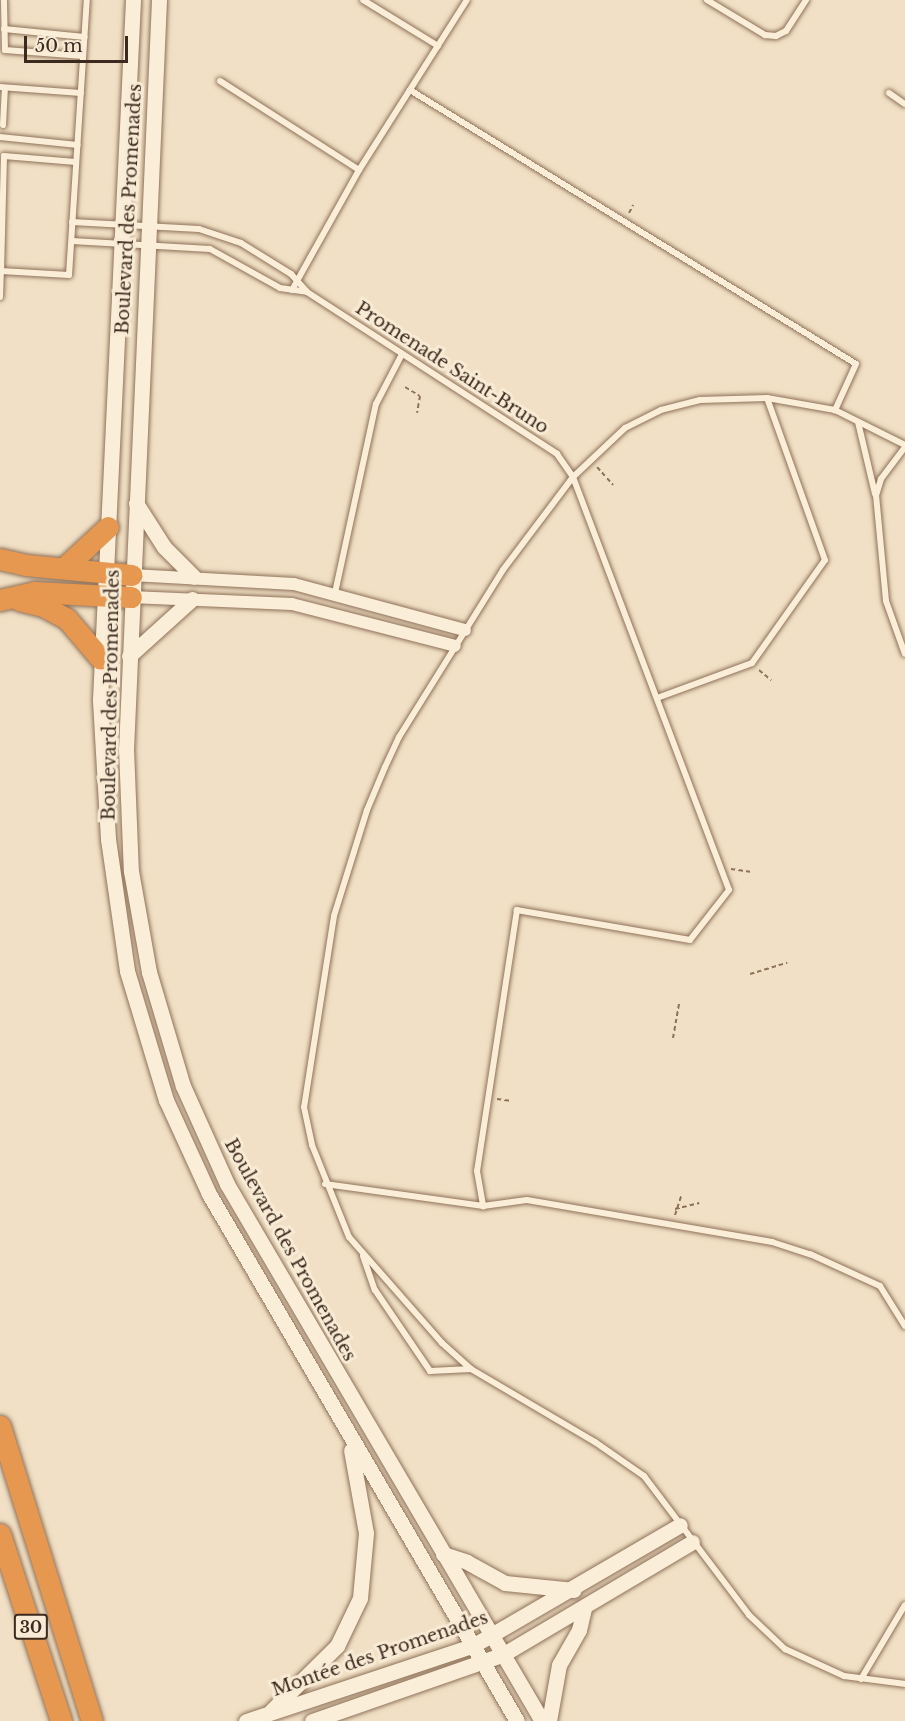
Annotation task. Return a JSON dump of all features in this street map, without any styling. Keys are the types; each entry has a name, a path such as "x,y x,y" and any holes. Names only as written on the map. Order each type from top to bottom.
{"highway":[{"path":"64,568 108,526"},
{"path":"0,559 132,575"},
{"path":"0,600 34,592 131,597"},
{"path":"0,600 32,602 53,610 73,625 101,659"},
{"path":"0,1426 92,1721"},
{"name":"30","path":"0,1534 61,1721"},
{"path":"73,1656 100,1721"}],"street":[{"name":"Boulevard des Promenades","path":"133,0 101,659 101,726 112,887 127,971 153,1061 209,1194 517,1721"},
{"name":"Boulevard des Promenades","path":"159,0 146,226 131,597 126,790 133,882 149,972 176,1066 205,1139 242,1212 542,1721"},
{"path":"135,503 164,547 194,576"},
{"path":"132,575 194,576 279,582 335,593 465,630"},
{"path":"131,597 292,604 456,646"},
{"path":"129,656 192,599"},
{"path":"270,1713 337,1646 360,1598 365,1570 366,1524 346,1430"},
{"name":"Montée des Promenades","path":"246,1721 474,1646 574,1590 680,1525"},
{"path":"312,1721 484,1664 584,1608 692,1542"},
{"path":"443,1554 467,1562 505,1583 574,1590"},
{"path":"549,1721 559,1665 579,1630 584,1608"}],"lane":[{"path":"4,0 5,50 83,56"},
{"path":"1,271 69,275 87,0"},
{"path":"363,0 438,46"},
{"path":"292,290 359,170 467,0"},
{"path":"707,0 765,35 776,36 786,31 806,0"},
{"path":"4,29 85,37"},
{"path":"220,81 359,170"},
{"path":"3,125 3,87 81,93"},
{"path":"410,90 856,364 835,410"},
{"path":"889,93 905,104"},
{"path":"0,137 78,145"},
{"path":"0,297 4,156 76,162"},
{"name":"Promenade Saint-Bruno","path":"72,222 199,229 225,235 297,281 307,292 557,454 573,477 729,890 690,940 517,910 488,1098"},
{"name":"Promenade Saint-Bruno","path":"72,241 210,249 280,288 307,292"},
{"path":"335,593 376,404 402,354"},
{"path":"657,698 752,663 825,560 767,398"},
{"path":"876,495 881,479 905,446 835,410 767,398 700,400 661,410 625,428 573,477 513,555 399,737 385,767 367,810 334,916 304,1107 326,1184 349,1238 441,1343 471,1369 633,1467 749,1615 776,1642 819,1668 861,1679 905,1684"},
{"path":"858,422 876,495 886,601 905,654"},
{"path":"483,1206 477,1171 488,1098"},
{"path":"326,1184 483,1206 527,1200 772,1242 819,1258 880,1286 905,1326"},
{"path":"360,1250 375,1290 430,1371 471,1369"},
{"path":"861,1679 905,1605"}],"path":[{"path":"405,387 420,396 417,413"},
{"path":"592,459 613,485"},
{"path":"752,663 771,680"},
{"path":"720,867 752,872"},
{"path":"750,974 787,963"},
{"path":"672,1038 679,1003"},
{"path":"488,1098 511,1101"},
{"path":"674,1224 675,1209 682,1194"},
{"path":"675,1209 699,1203"}]}
